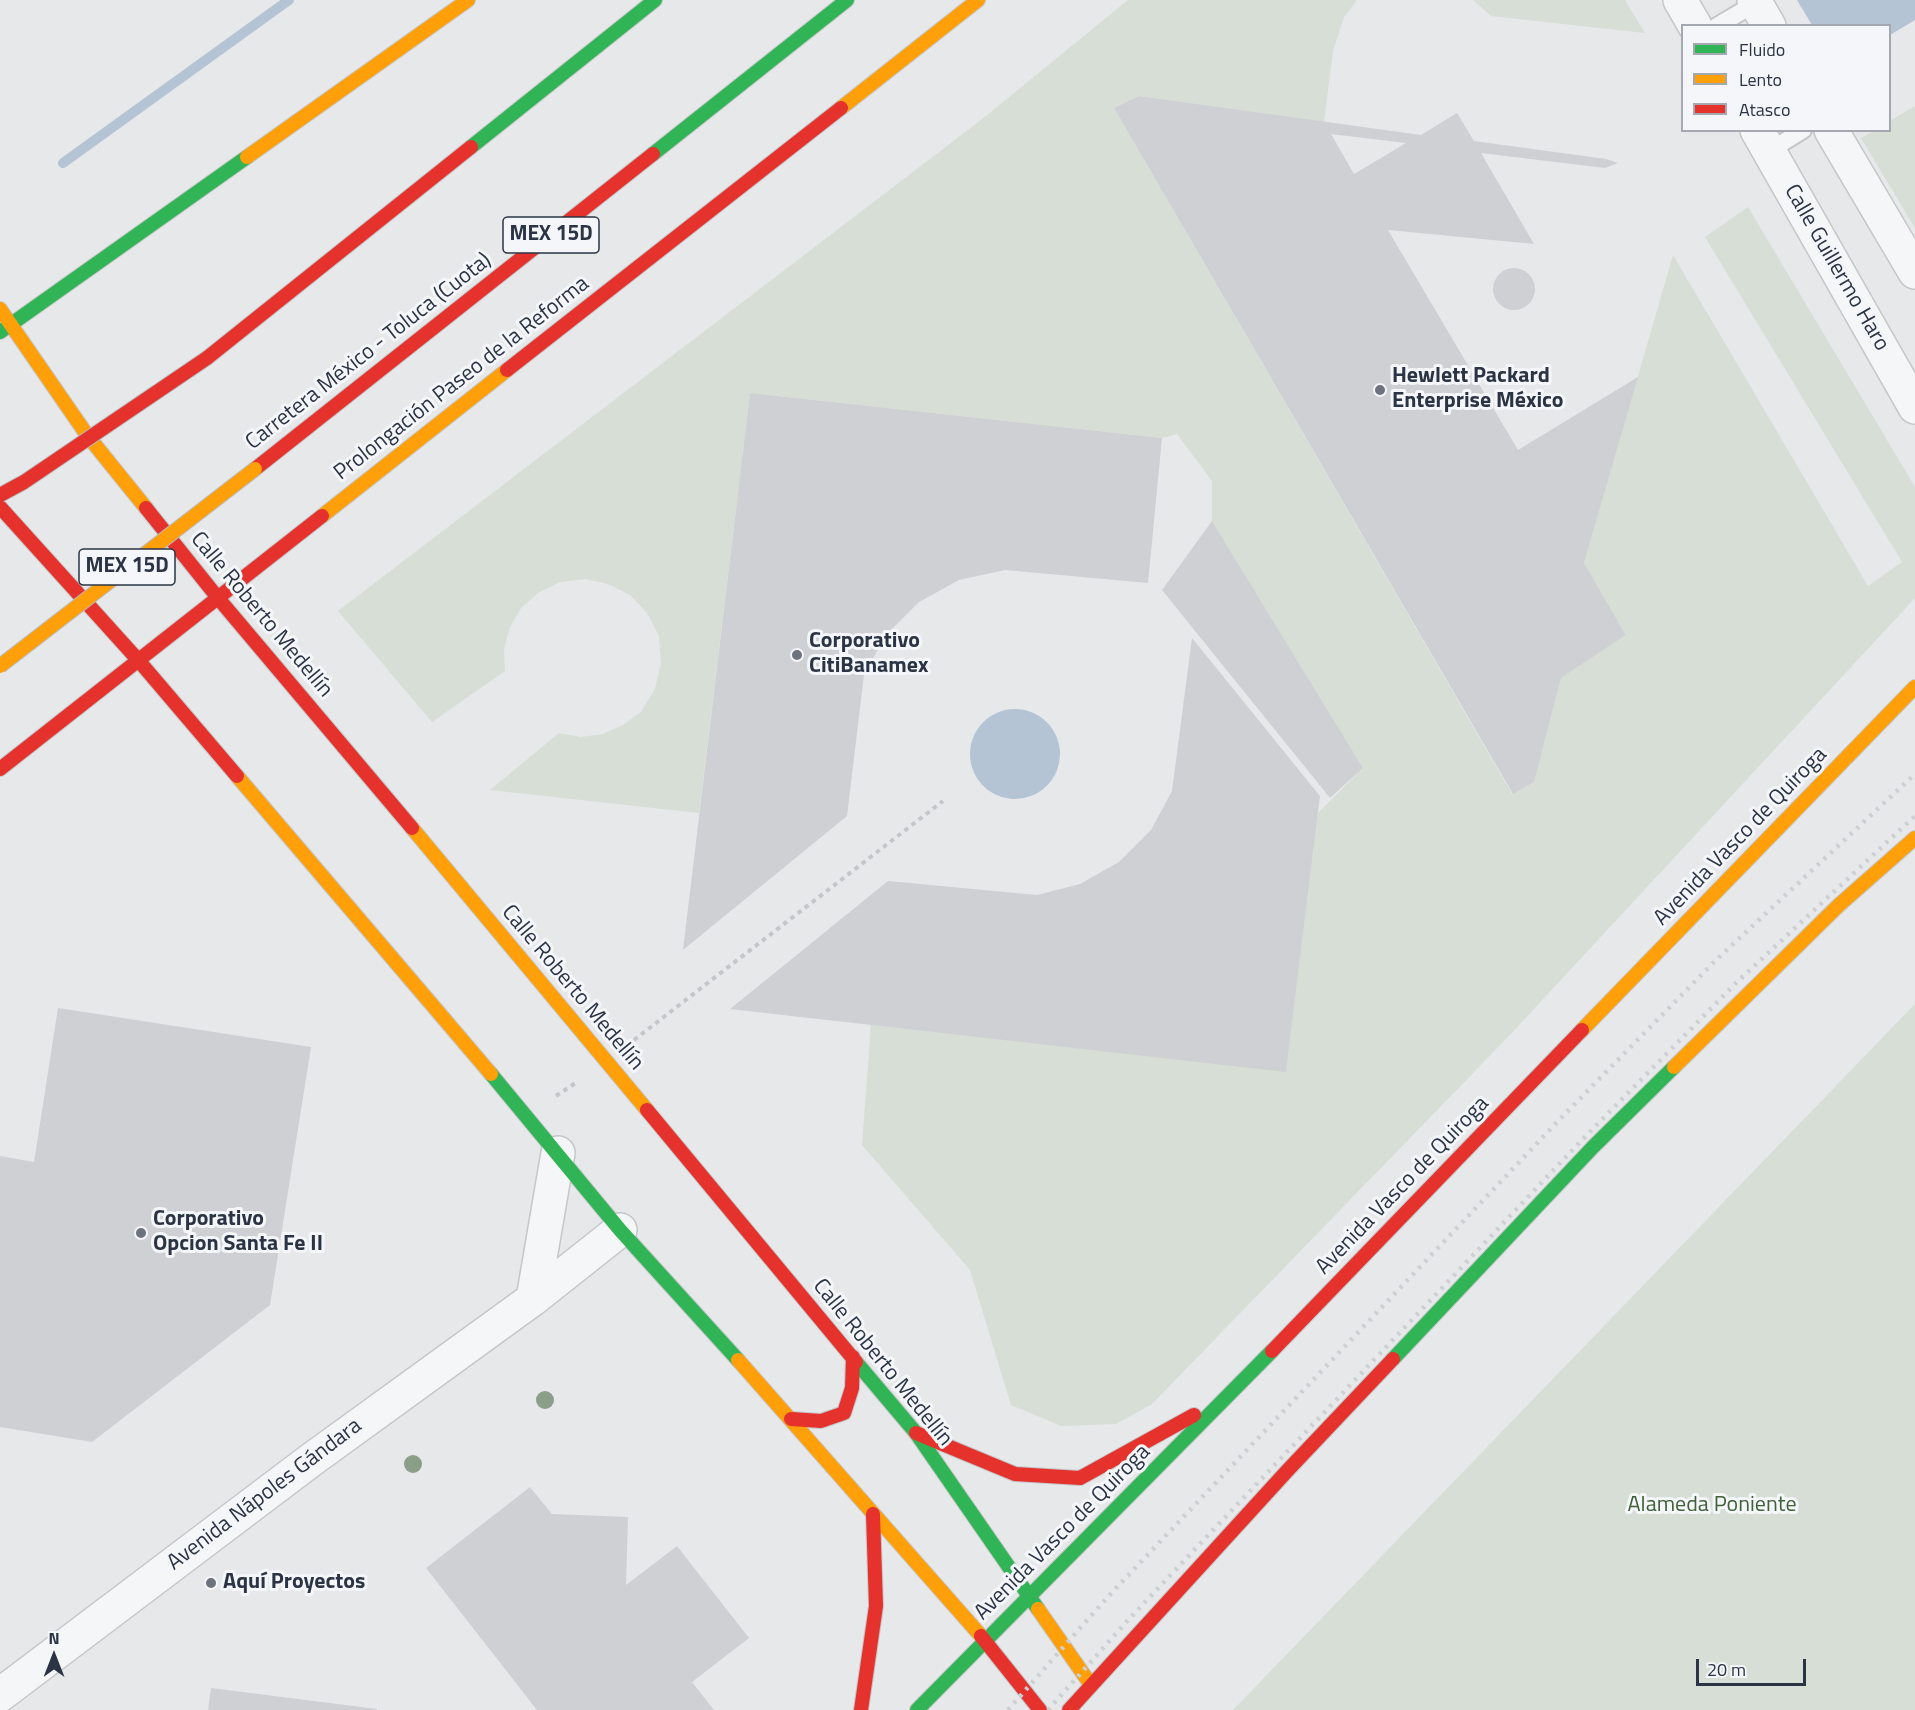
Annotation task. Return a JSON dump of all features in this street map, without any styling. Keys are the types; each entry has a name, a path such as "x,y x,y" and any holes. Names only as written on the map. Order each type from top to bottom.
{"main road":[{"path":"5,329 468,0"},
{"path":"0,495 24,482 207,358 655,0"},
{"name":"Carretera México - Toluca (Cuota)","path":"0,666 255,469 847,0"},
{"name":"Prolongación Paseo de la Reforma","path":"0,769 978,0"},
{"name":"Calle Roberto Medellín","path":"0,309 5,329 218,598 916,1433 1028,1598 1091,1685"},
{"path":"0,507 139,661 621,1230 791,1419 985,1641 1040,1710"},
{"name":"Avenida Vasco de Quiroga","path":"917,1710 1227,1397 1915,687"},
{"path":"1069,1710 1287,1471 1593,1147 1839,904 1915,838"},
{"path":"791,1419 821,1421 844,1413 852,1388 853,1358"},
{"path":"916,1433 1015,1474 1080,1478 1227,1397"},
{"path":"861,1710 876,1606 873,1514"}],"street":[{"path":"1680,0 1694,24"},
{"path":"1832,132 1915,272"},
{"name":"Calle Guillermo Haro","path":"1763,141 1915,406"},
{"path":"533,1299 558,1153"},
{"name":"Avenida Nápoles Gándara","path":"0,1695 311,1460 533,1299 621,1230"}],"lane":[{"path":"1723,24 1760,10"},
{"path":"1763,141 1796,132"}],"path":[{"path":"525,1117 606,1061 943,801"}],"green space":[{"path":"1128,0 1357,0 1344,17 1333,51 1324,122 1139,96 1114,108 1512,794 1534,782 1561,678 1626,635 1584,563 1673,255 1868,586 1902,562 1705,237 1748,207 1915,487 1915,598 1507,1038 1152,1404 1116,1424 1061,1426 1011,1405 970,1270 862,1145 871,1025 1286,1071 1318,813 1363,768 1212,521 1212,481 1177,434 1162,438 750,393 699,813 490,790 559,733 581,737 603,734 623,725 641,712 655,689 661,663 659,636 647,613 630,595 608,584 585,579 560,582 538,593 521,608 510,627 504,649 505,671 432,722 338,611 981,120"},
{"path":"1473,0 1625,0 1645,33 1491,16"},
{"path":"1915,106 1915,228 1861,138 1872,132 1891,132 1891,120"},
{"name":"Alameda Poniente","path":"1915,1004 1915,1710 1233,1710"}],"water":[{"path":"1797,0 1915,0 1915,20 1891,34 1891,24 1811,24"},
{"path":"1015,709 1032,712 1047,722 1057,737 1060,754 1057,771 1047,786 1032,796 1015,799 998,796 983,786 973,771 970,754 973,737 983,722 998,712"}],"building":[{"name":"Hewlett Packard Enterprise México","path":"1139,96 1421,135 1457,113 1474,141 1606,159 1618,163 1605,168 1481,153 1534,244 1388,230 1518,450 1638,377 1584,563 1626,635 1561,678 1534,782 1513,794 1114,108","holes":["1331,134 1406,143 1354,174"]},
{"path":"1514,268 1529,274 1535,289 1529,304 1514,310 1499,304 1493,289 1499,274"},
{"name":"Corporativo CitiBanamex","path":"750,393 1162,438 1148,583 1005,570 959,580 919,602 886,635 864,675 847,816 683,950"},
{"path":"1212,521 1363,768 1330,798 1162,590"},
{"path":"1192,638 1320,796 1286,1072 730,1009 888,881 1037,895 1080,884 1119,862 1151,830 1172,791"},
{"name":"Corporativo Opcion Santa Fe II","path":"58,1008 311,1047 270,1305 92,1442 0,1427 0,1156 34,1162"},
{"path":"530,1487 552,1514 628,1517 626,1585 677,1546 749,1638 692,1682 714,1710 537,1710 426,1568"},
{"path":"211,1688 377,1709 377,1710 208,1710"}],"waterway":[{"path":"63,163 289,0"}],"railway":[{"path":"1008,1710 1103,1602 1560,1119 1715,961 1915,774"},
{"path":"1048,1710 1129,1619 1581,1141 1736,983 1915,816"}],"traffic: fast":[{"path":"471,147 655,0"},
{"path":"653,154 847,0"},
{"path":"0,332 247,157"},
{"path":"1393,1359 1593,1147 1674,1067"},
{"path":"491,1074 620,1230 738,1360"},
{"path":"917,1710 1272,1351"},
{"path":"856,1362 916,1433 1038,1609"}],"traffic: slow":[{"path":"247,157 468,0"},
{"path":"841,108 978,0"},
{"path":"0,309 87,435 146,508"},
{"path":"322,516 507,370"},
{"path":"0,666 255,469"},
{"path":"1582,1030 1915,687"},
{"path":"237,776 491,1074"},
{"path":"412,828 647,1110"},
{"path":"1674,1067 1839,905 1915,838"},
{"path":"738,1360 981,1636"},
{"path":"1038,1609 1091,1685"}],"traffic: jam":[{"path":"507,370 841,108"},
{"path":"207,358 471,147"},
{"path":"255,469 653,154"},
{"path":"0,495 24,482 207,358"},
{"path":"0,507 139,661 237,776"},
{"path":"146,508 218,598 412,828"},
{"path":"0,769 322,516"},
{"path":"1272,1351 1582,1030"},
{"path":"647,1110 856,1362"},
{"path":"791,1419 821,1421 844,1413 852,1388 853,1357"},
{"path":"1069,1710 1287,1471 1393,1359"},
{"path":"916,1433 1015,1474 1080,1478 1194,1415"},
{"path":"861,1710 876,1606 873,1514"},
{"path":"981,1636 1040,1710"}],"place":[{"name":"Hewlett Packard Enterprise México","path":"1380,390"},
{"name":"Corporativo CitiBanamex","path":"797,655"},
{"name":"Corporativo Opcion Santa Fe II","path":"141,1233"},
{"name":"Aquí Proyectos","path":"211,1583"}]}
